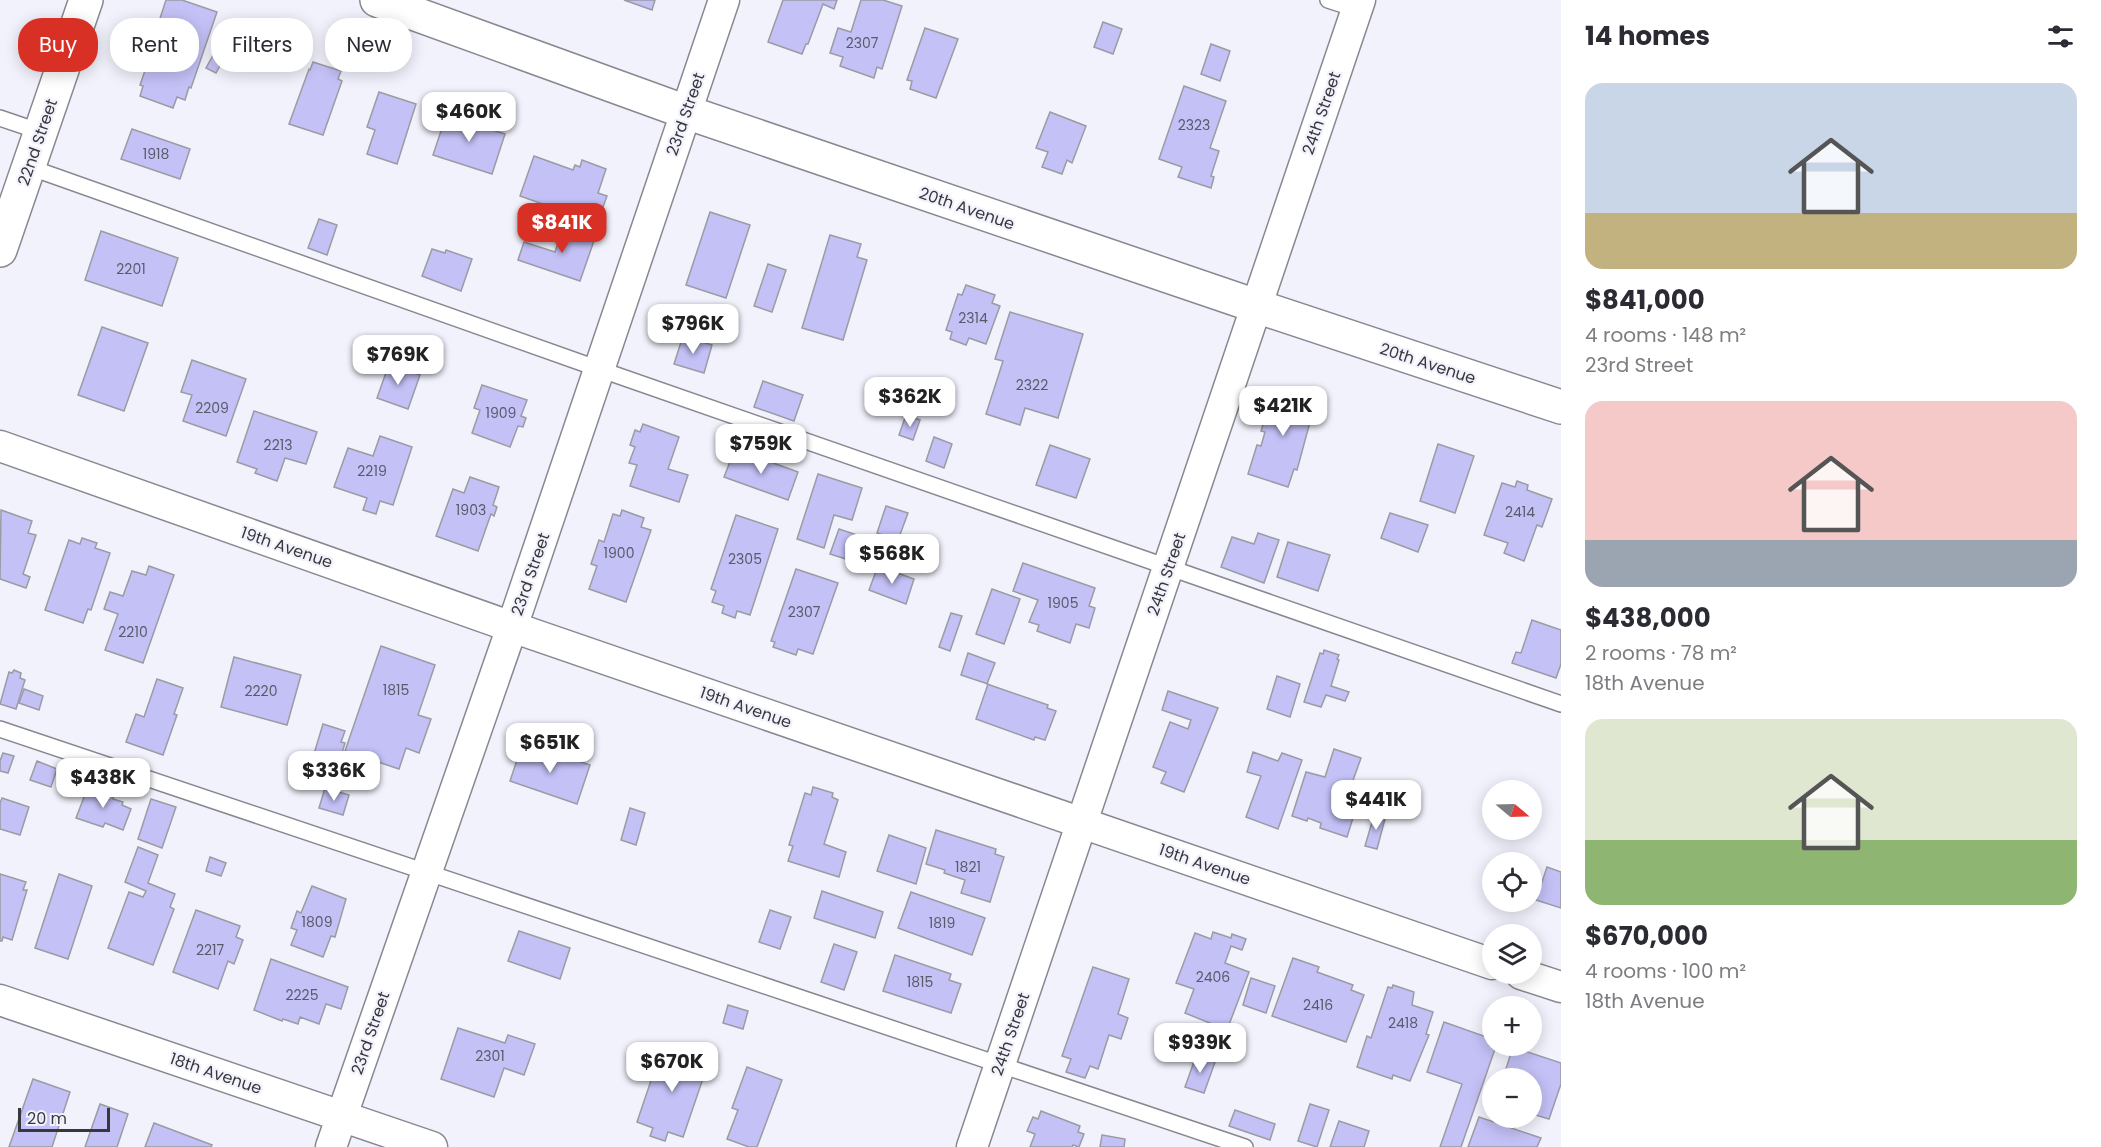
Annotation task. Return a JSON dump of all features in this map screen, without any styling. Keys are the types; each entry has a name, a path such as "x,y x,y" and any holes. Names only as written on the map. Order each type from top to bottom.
{"street":[{"name":"22nd Street","path":"0,250 86,0"},
{"name":"20th Avenue","path":"377,0 686,112 1561,407"},
{"name":"23rd Street","path":"331,1147 512,627 724,0"},
{"name":"24th Street","path":"972,1147 1358,5"},
{"name":"19th Avenue","path":"0,446 512,627 1082,821 1482,961"},
{"path":"1542,981 1561,987"},
{"name":"18th Avenue","path":"0,1000 432,1147"}],"lane":[{"path":"1328,0 1358,5"},
{"path":"0,118 41,132"},
{"path":"29,167 599,369 1561,704"},
{"path":"0,729 1245,1147"}],"building":[{"path":"166,0 182,0 217,12 215,18 211,18 211,30 199,65 199,18 160,18"},
{"path":"624,0 655,0 652,10"},
{"path":"783,0 837,0 834,9 823,4 802,54 768,42"},
{"path":"861,0 883,0 902,6 882,69 877,67 874,78 840,66 843,57 830,53 838,28 851,32"},
{"path":"1103,22 1122,29 1113,54 1094,47"},
{"path":"925,28 958,39 936,98 910,89 912,81 907,80"},
{"path":"1211,44 1230,51 1220,81 1201,74"},
{"path":"211,59 211,70 206,68"},
{"path":"313,62 325,66 325,72 341,72 338,79 342,81 323,135 289,124 308,72 313,72"},
{"path":"144,72 196,72 185,100 177,97 173,108 140,96 143,86 140,85"},
{"path":"1184,86 1226,101 1210,148 1219,151 1211,176 1214,177 1211,188 1178,177 1182,167 1159,159"},
{"path":"379,92 416,104 397,164 367,154 375,130 367,127"},
{"path":"448,110 487,123 486,128 505,134 492,174 433,155"},
{"path":"1050,112 1086,126 1072,163 1067,160 1062,174 1042,167 1048,152 1036,148"},
{"path":"132,129 190,149 180,179 121,159"},
{"path":"534,156 573,170 575,165 580,167 582,160 606,169 598,193 607,196 594,232 568,223 571,214 520,196"},
{"path":"710,212 750,225 726,298 686,285"},
{"path":"319,219 337,225 327,255 308,248"},
{"path":"564,224 596,235 580,281 518,260 524,242 555,252"},
{"path":"101,231 178,258 162,306 85,280"},
{"path":"830,235 861,244 857,257 867,260 843,340 802,328"},
{"path":"432,249 445,253 446,250 472,259 461,291 422,276"},
{"path":"768,264 786,270 772,312 754,306"},
{"path":"966,285 995,295 992,303 1000,306 986,344 969,338 966,345 950,339 952,332 946,330 958,294 962,295"},
{"path":"1010,312 1083,334 1058,418 1025,408 1020,425 986,414 1003,361 995,359"},
{"path":"102,327 148,343 124,411 78,395"},
{"path":"683,336 712,345 704,373 674,364"},
{"path":"192,360 246,379 226,436 183,421 192,395 181,392"},
{"path":"389,364 420,375 408,409 377,398"},
{"path":"763,381 803,395 794,421 754,407"},
{"path":"482,385 527,400 521,416 526,418 523,427 518,426 510,447 472,433 480,410 474,408"},
{"path":"1279,388 1294,393 1295,390 1316,400 1297,470 1294,469 1288,487 1248,474 1257,445 1261,446 1265,432 1261,431 1272,396 1276,397"},
{"path":"254,411 317,432 306,464 285,458 277,481 255,473 257,469 237,462"},
{"path":"906,415 920,420 913,440 899,435"},
{"path":"643,424 679,437 668,469 688,475 679,502 630,486 637,465 629,463 635,447 630,445 635,430 640,432"},
{"path":"380,436 412,447 393,505 380,501 376,514 363,510 367,498 334,487 348,448 373,456"},
{"path":"934,437 952,444 944,468 926,461"},
{"path":"1438,444 1474,456 1455,513 1420,501"},
{"path":"1050,445 1090,459 1076,498 1036,485"},
{"path":"735,449 798,472 788,500 724,477"},
{"path":"818,474 862,488 852,520 834,515 824,548 797,539"},
{"path":"470,477 499,487 493,505 497,507 494,516 491,514 478,551 436,536 453,489 464,493"},
{"path":"1517,481 1528,485 1527,490 1552,499 1542,527 1537,525 1524,561 1504,553 1508,543 1484,535 1502,483 1515,487"},
{"path":"886,506 908,513 898,540 877,533"},
{"path":"1,510 32,521 28,533 36,535 23,574 30,577 26,588 0,579"},
{"path":"622,510 644,518 641,527 651,530 626,602 589,589 597,566 591,564 599,540 604,542 613,514 620,516"},
{"path":"1390,513 1428,525 1418,552 1381,538"},
{"path":"736,515 778,529 750,615 737,611 735,618 722,613 724,606 712,602 716,591 711,589"},
{"path":"839,529 857,535 849,560 830,554"},
{"path":"1258,533 1279,540 1264,583 1221,567 1232,537 1254,544"},
{"path":"82,538 97,543 95,548 110,553 91,610 88,609 83,623 45,610 69,540 80,544"},
{"path":"1288,542 1330,555 1318,591 1277,577"},
{"path":"1023,563 1095,588 1089,606 1095,608 1089,628 1076,624 1070,643 1037,631 1039,625 1029,622 1038,600 1013,591"},
{"path":"149,566 174,575 143,663 105,650 118,614 104,609 110,592 123,596 132,571 146,575"},
{"path":"878,566 914,579 906,604 869,590"},
{"path":"796,569 838,583 813,654 798,649 796,655 773,647 775,642 771,641"},
{"path":"992,589 1020,599 1004,644 976,634"},
{"path":"951,613 962,616 950,651 939,647"},
{"path":"1532,620 1561,630 1561,664 1556,678 1512,663 1516,652 1521,653"},
{"path":"381,646 435,665 418,715 431,719 419,753 406,748 399,769 345,751"},
{"path":"1324,650 1339,655 1331,686 1349,692 1345,701 1326,695 1321,707 1304,702 1320,653 1323,654"},
{"path":"968,653 995,663 987,684 961,675"},
{"path":"234,657 301,675 287,725 221,707"},
{"path":"14,670 21,673 20,678 25,680 16,709 0,704 9,672 12,673"},
{"path":"1277,676 1300,684 1290,717 1267,709"},
{"path":"157,679 183,688 174,714 177,715 163,755 126,742 136,714 144,717"},
{"path":"988,684 1048,705 1047,708 1056,711 1045,740 1035,737 1034,740 976,719"},
{"path":"24,689 43,696 39,710 19,703"},
{"path":"1168,691 1218,708 1184,792 1161,783 1166,772 1153,767 1170,722 1188,729 1191,720 1162,710"},
{"path":"323,724 345,731 341,742 345,743 335,776 331,774 329,781 313,776 316,768 310,767"},
{"path":"522,745 548,754 549,751 590,765 577,804 510,781"},
{"path":"1334,749 1361,758 1351,786 1362,789 1347,837 1320,828 1321,823 1308,818 1307,821 1292,816 1306,772 1325,777"},
{"path":"1253,752 1278,761 1282,753 1302,760 1278,829 1246,817 1261,776 1247,772"},
{"path":"3,753 14,756 8,773 0,771"},
{"path":"37,761 57,769 51,787 30,780"},
{"path":"89,784 114,794 113,799 123,802 122,805 131,809 123,830 105,823 103,827 76,818"},
{"path":"813,787 833,793 832,797 838,800 824,844 846,852 839,877 788,861 793,846 789,845 805,793 811,795"},
{"path":"325,788 349,795 343,815 319,808"},
{"path":"2,798 29,807 20,835 0,829"},
{"path":"151,799 176,807 162,848 138,839"},
{"path":"630,808 645,813 636,845 621,840"},
{"path":"1375,812 1386,815 1377,849 1365,846"},
{"path":"936,830 996,849 995,854 1004,857 990,902 961,893 965,880 926,864"},
{"path":"889,835 926,848 916,884 877,871"},
{"path":"138,847 158,855 148,883 175,894 170,907 174,909 153,965 108,948 129,892 143,897 146,891 125,882"},
{"path":"210,857 226,863 221,876 206,871"},
{"path":"1547,867 1561,872 1561,908 1542,902 1542,882"},
{"path":"0,874 26,882 23,890 27,890 12,940 3,937 0,941"},
{"path":"59,874 92,886 68,959 35,948"},
{"path":"312,886 346,899 335,937 331,936 323,957 291,945 297,930 291,928 297,911 301,913"},
{"path":"822,891 883,912 875,938 814,918"},
{"path":"911,892 985,918 972,955 898,928"},
{"path":"196,910 240,926 236,937 243,940 234,964 228,961 218,989 173,972"},
{"path":"770,910 791,917 780,949 759,942"},
{"path":"519,931 570,948 560,979 508,961"},
{"path":"1213,932 1231,938 1232,934 1246,939 1242,950 1231,946 1225,963 1249,972 1227,1030 1185,1013 1194,989 1176,983 1195,933 1211,939"},
{"path":"834,944 857,952 844,990 821,982"},
{"path":"895,955 951,974 949,980 961,984 951,1013 883,991"},
{"path":"1293,958 1319,967 1317,972 1353,985 1351,990 1364,995 1346,1042 1272,1016"},
{"path":"271,959 348,987 341,1009 326,1004 319,1024 300,1017 298,1024 283,1019 282,1021 254,1010"},
{"path":"1093,967 1129,979 1118,1014 1128,1018 1121,1039 1109,1035 1098,1069 1090,1066 1085,1078 1066,1072 1071,1059 1062,1056"},
{"path":"1251,978 1275,986 1266,1013 1243,1005"},
{"path":"1393,985 1414,992 1412,1005 1433,1012 1426,1034 1429,1035 1410,1081 1393,1075 1392,1079 1357,1067 1367,1036 1371,1038 1388,987 1392,988"},
{"path":"728,1005 748,1011 743,1029 723,1023"},
{"path":"1444,1022 1482,1035 1482,1056 1493,1056 1488,1068 1482,1068 1482,1086 1461,1147 1440,1147 1462,1084 1427,1072"},
{"path":"458,1028 505,1043 508,1035 535,1044 524,1075 504,1068 494,1097 441,1079"},
{"path":"663,1045 709,1061 683,1137 668,1132 665,1141 650,1136 653,1128 637,1122"},
{"path":"1196,1056 1215,1062 1204,1093 1185,1087"},
{"path":"1510,1056 1540,1056 1561,1063 1561,1084 1549,1119 1542,1117 1542,1068 1506,1068"},
{"path":"747,1067 782,1080 757,1147 749,1147 727,1139 738,1110 732,1108"},
{"path":"33,1079 70,1092 52,1147 9,1147"},
{"path":"100,1104 128,1114 117,1147 85,1147"},
{"path":"1310,1104 1329,1110 1317,1147 1298,1141"},
{"path":"1235,1110 1275,1124 1270,1140 1229,1126"},
{"path":"1041,1111 1080,1126 1078,1132 1084,1134 1079,1147 1073,1145 1072,1147 1030,1147 1035,1134 1027,1131 1033,1117 1038,1119"},
{"path":"1479,1117 1482,1118 1482,1128 1511,1128 1541,1138 1537,1147 1468,1147"},
{"path":"1339,1121 1369,1131 1364,1147 1330,1147"},
{"path":"154,1123 212,1145 211,1147 145,1147"},
{"path":"1102,1135 1125,1139 1124,1147 1100,1147"}]}
